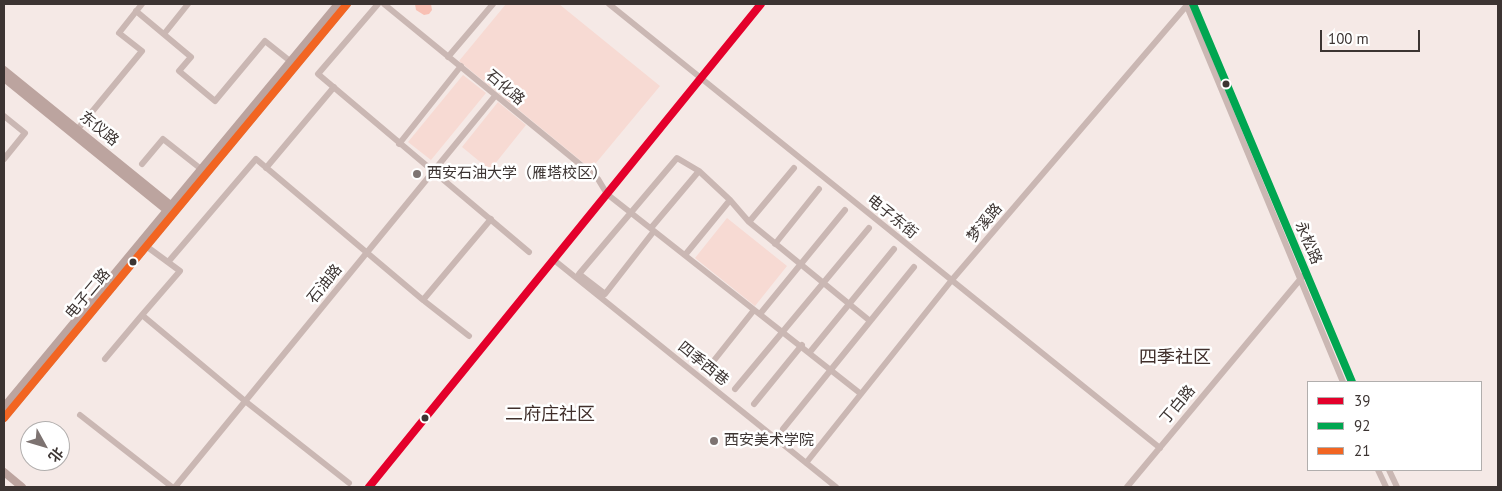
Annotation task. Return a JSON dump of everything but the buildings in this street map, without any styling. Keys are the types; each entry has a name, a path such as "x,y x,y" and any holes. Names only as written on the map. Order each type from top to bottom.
{"main road":[{"name":"电子二路","path":"4,418 146,246 201,169 338,4"},
{"name":"电子二路","path":"4,407 347,4"},
{"name":"东仪路","path":"4,70 171,210"},
{"name":"东仪路","path":"4,79 171,210"},
{"path":"4,472 22,487"}],"street":[{"path":"77,130 142,51 119,33 142,4"},
{"path":"164,34 188,4"},
{"path":"378,4 318,74 529,252"},
{"name":"石化路","path":"384,4 598,179 607,194 802,345 860,394"},
{"path":"448,57 493,4"},
{"name":"电子东街","path":"609,4 1160,448"},
{"path":"369,487 761,4"},
{"name":"永松路","path":"1188,4 1307,271 1352,381"},
{"name":"永松路","path":"1188,4 1343,381"},
{"name":"梦溪路","path":"806,463 951,281 1188,4"},
{"path":"136,11 191,56 179,71 216,101 265,41 290,61"},
{"path":"399,144 461,66"},
{"path":"266,168 334,87"},
{"name":"石油路","path":"173,487 495,96"},
{"path":"4,116 25,133 4,159"},
{"path":"142,164 163,139 201,169"},
{"path":"699,171 652,229 605,294 579,274 677,158 699,171 730,200 749,222 870,321"},
{"path":"169,261 256,159 366,253 469,336"},
{"path":"749,222 794,168"},
{"path":"776,244 819,189"},
{"path":"685,255 730,200"},
{"path":"708,368 845,210"},
{"path":"423,300 491,219"},
{"path":"735,390 869,228"},
{"path":"105,359 180,271 169,261 146,246"},
{"path":"810,352 894,249"},
{"name":"四季西巷","path":"554,260 836,487"},
{"path":"783,429 914,267"},
{"name":"丁白路","path":"1128,487 1307,271"},
{"path":"142,315 245,401 349,483"},
{"path":"754,404 802,345"},
{"path":"80,415 173,487"},
{"path":"1378,471 1386,487"},
{"path":"1389,471 1397,487"}],"shaded area":[{"path":"415,4 431,4 432,10 429,14 424,15 416,10"},
{"path":"506,4 559,4 660,86 591,169 459,61"},
{"path":"463,75 486,93 431,160 408,142"},
{"path":"498,102 526,125 490,170 462,147"},
{"path":"727,218 787,266 755,306 695,258"}],"transit line":[{"name":"21","path":"4,418 347,4"},
{"name":"39","path":"369,487 761,4"},
{"name":"92","path":"1193,4 1352,381"}],"place":[{"name":"西安石油大学（雁塔校区）","path":"417,174"},
{"name":"西安美术学院","path":"714,441"}],"district":[{"name":"四季社区","path":"1175,358"},
{"name":"二府庄社区","path":"550,415"}]}
